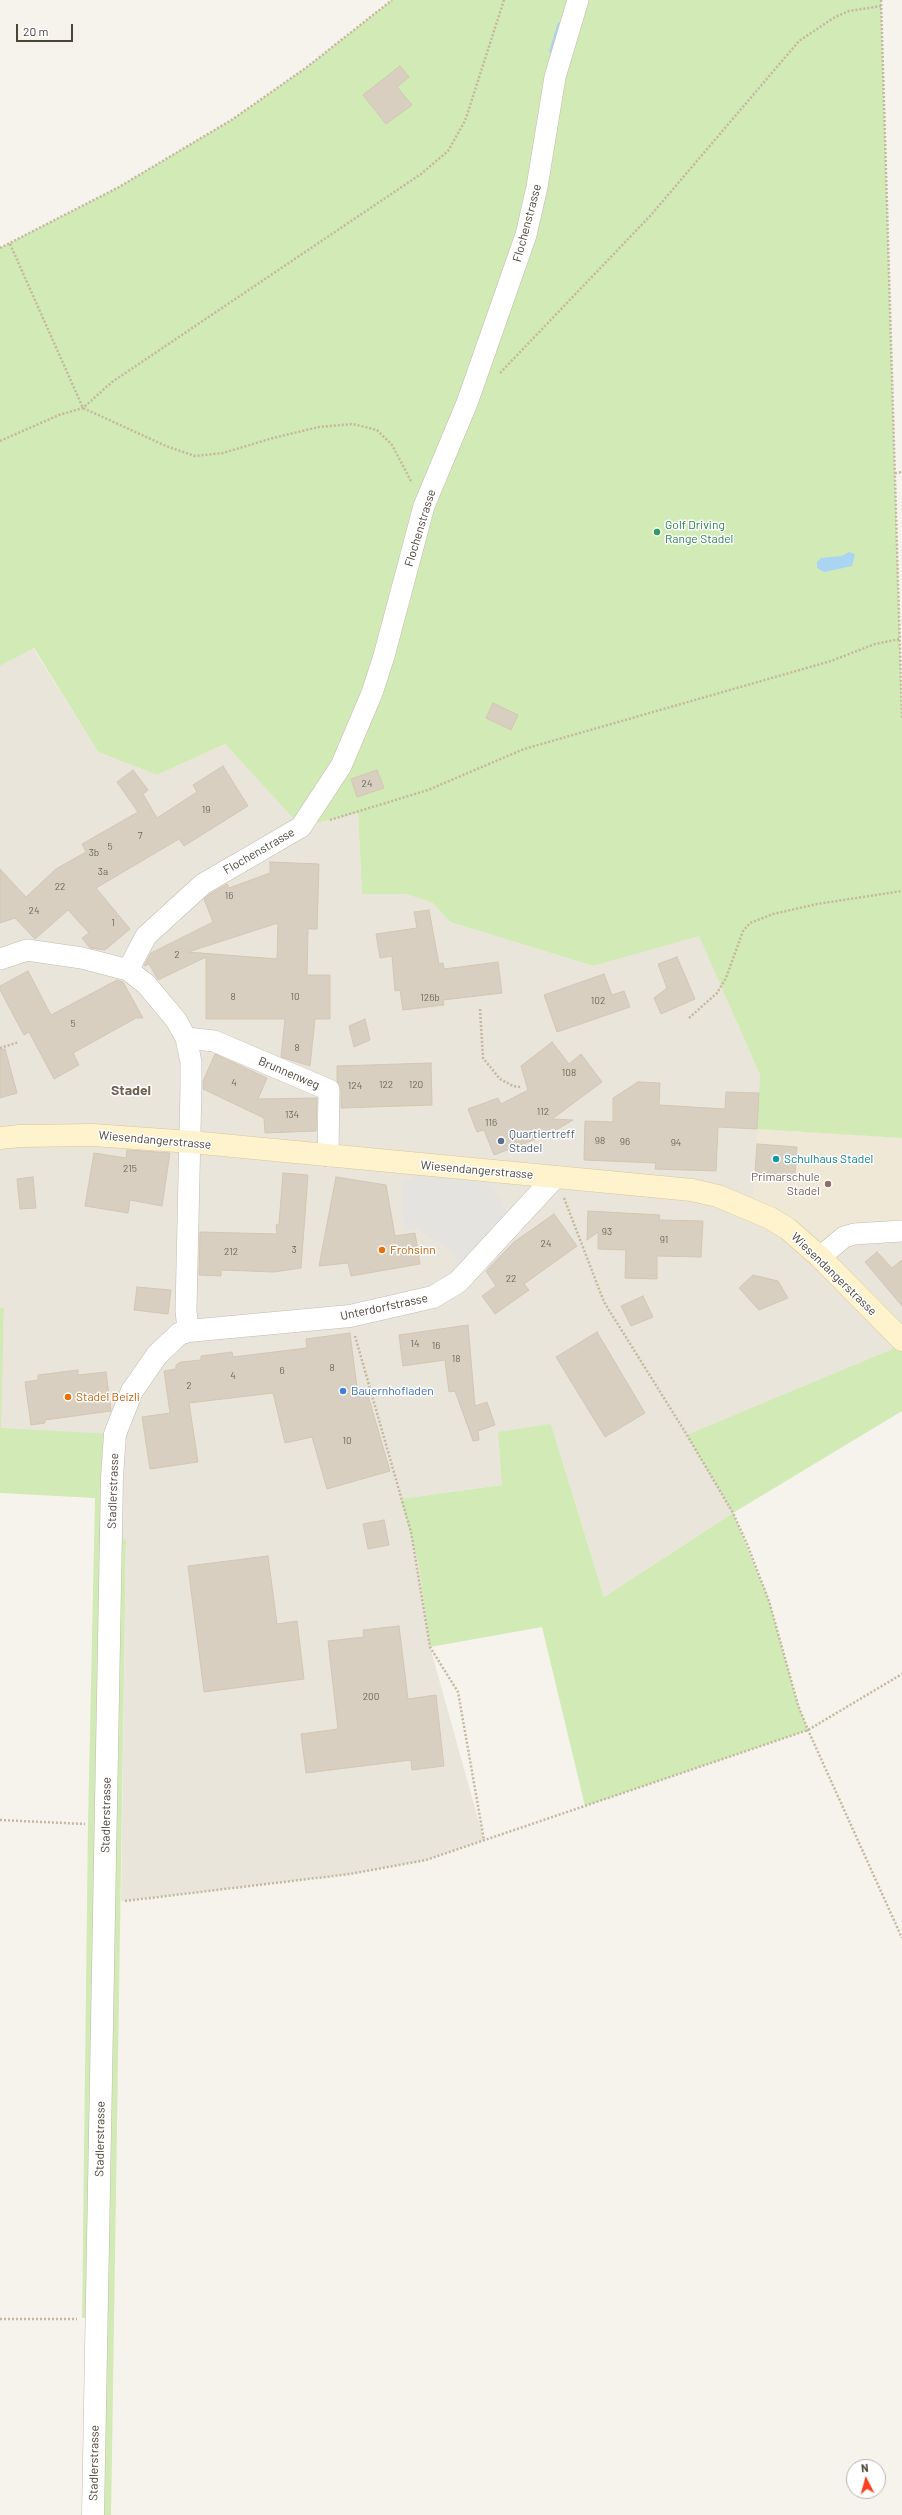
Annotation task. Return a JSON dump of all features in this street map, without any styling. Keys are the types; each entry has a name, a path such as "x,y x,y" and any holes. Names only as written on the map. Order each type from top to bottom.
{"main road":[{"name":"Wiesendangerstrasse","path":"0,1138 20,1136 93,1135 190,1142 692,1190 718,1196 770,1218 788,1229 820,1257 902,1340"}],"street":[{"name":"Flochenstrasse","path":"128,970 146,936 203,884 301,827 341,766 372,693 384,656 424,506 467,403 526,235 537,187 555,77 578,0"},
{"path":"0,959 27,950 82,958 128,970 146,984 176,1020 186,1038 191,1062 186,1302 188,1331"},
{"name":"Brunnenweg","path":"186,1038 214,1041 329,1090 328,1156"},
{"name":"Unterdorfstrasse","path":"188,1331 350,1316 433,1297 458,1282 555,1177"},
{"path":"820,1257 844,1237 854,1234 902,1231"},
{"name":"Stadlerstrasse","path":"93,2515 112,1477 115,1434 132,1391 172,1339 188,1331"}],"path":[{"path":"0,248 119,187 233,119 313,63 392,0"},
{"path":"0,441 59,415 83,408 112,382 421,174 448,151 465,121 504,0"},
{"path":"881,0 902,718"},
{"path":"495,377 651,215 799,41 836,17 849,11 881,6"},
{"path":"10,244 83,408 166,446 195,456 223,453 273,438 324,427 354,424 377,430 392,445 424,506"},
{"path":"895,473 902,472"},
{"path":"301,827 358,813 428,790 524,749 831,661 875,644 900,639"},
{"path":"689,1018 717,993 726,978 743,931 750,923 774,914 817,904 902,891"},
{"path":"480,1009 483,1058 500,1079 513,1086 521,1087"},
{"path":"0,1048 19,1042"},
{"path":"555,1177 604,1302 688,1435 733,1512 769,1601 798,1705 902,1938"},
{"path":"350,1316 412,1532 430,1647 458,1692 484,1840"},
{"path":"144,1900 350,1874 426,1860 808,1730 902,1674"},
{"path":"0,1820 106,1824"},
{"path":"0,2319 73,2319"}],"shaded area":[{"path":"33,648 98,752 157,775 225,744 301,827 358,813 362,894 406,894 433,903 450,922 593,966 699,935 760,1075 758,1129 902,1138 902,1345 688,1436 733,1513 604,1597 551,1424 502,1485 400,1499 418,1561 430,1647 484,1840 426,1860 350,1874 121,1901 126,1541 111,1525 115,1434 0,1429 4,1308 0,1307 0,666"},
{"name":"Primarschule Stadel","path":"757,1129 902,1138 902,1231 854,1234 820,1257 750,1209 753,1196"},
{"path":"412,1172 489,1180 509,1216 466,1259 457,1265 454,1253 418,1229 405,1231 401,1201 402,1180 414,1181"}],"green space":[{"path":"392,0 881,0 902,718 902,1138 757,1129 760,1075 699,936 593,966 450,922 433,903 406,894 362,894 358,813 301,827 225,744 157,775 98,752 34,648 0,666 0,248 119,187 233,119 307,67"},
{"path":"0,1307 4,1308 1,1428 115,1434 111,1525 126,1541 111,2515 93,2515 96,2318 82,2318 88,1824 95,1498 0,1493"},
{"path":"902,1345 902,1411 733,1513 687,1435"},
{"path":"551,1424 604,1597 733,1513 769,1601 798,1705 808,1730 585,1806 542,1627 430,1647 418,1561 400,1499 502,1485 498,1432"}],"water":[{"path":"849,552 855,554 852,566 824,572 817,568 817,562 821,558 842,556"}],"building":[{"path":"400,66 409,77 397,87 412,105 386,124 363,95"},
{"path":"493,703 518,715 511,730 486,718"},
{"path":"223,766 248,806 184,846 179,839 96,888 130,929 105,950 90,948 82,938 89,933 68,910 35,939 15,918 0,923 0,869 26,897 56,869 86,852 82,844 138,812 117,782 133,770 148,790 143,794 157,818 197,792 193,785"},
{"path":"377,770 384,788 357,797 351,779"},
{"path":"270,862 319,864 317,929 308,929 307,975 330,975 330,1019 315,1019 310,1066 281,1057 285,1019 206,1019 206,957 158,980 149,964 144,966 151,953 213,922 204,899 210,894 227,884 229,888 270,873","holes":["278,923 277,959 188,952"]},
{"path":"429,910 439,964 443,963 444,969 498,962 502,993 443,1000 444,1005 403,1010 400,990 395,991 392,956 380,958 376,934 417,928 414,912"},
{"path":"677,957 695,999 661,1014 654,998 667,988 658,964"},
{"path":"28,971 51,1015 117,980 123,982 143,1018 136,1018 73,1053 79,1065 54,1079 29,1032 24,1035 0,990 0,986"},
{"path":"604,974 612,995 624,991 630,1007 557,1032 544,995"},
{"path":"365,1019 370,1040 354,1047 349,1026"},
{"path":"552,1042 569,1064 581,1054 602,1082 552,1119 573,1120 549,1134 494,1155 484,1130 477,1132 468,1109 498,1098 501,1104 528,1090 521,1066"},
{"path":"5,1049 17,1093 0,1098 0,1050"},
{"path":"215,1054 267,1078 258,1099 317,1098 316,1131 265,1133 264,1118 203,1089 203,1081"},
{"path":"431,1063 432,1105 341,1108 341,1090 337,1082 337,1066"},
{"path":"638,1082 660,1083 659,1105 725,1109 726,1092 759,1093 757,1129 718,1127 716,1171 655,1169 656,1163 584,1160 585,1121 613,1122 613,1098"},
{"name":"Schulhaus Stadel","path":"757,1144 797,1147 795,1175 755,1172"},
{"path":"127,1150 170,1153 162,1206 130,1200 128,1213 85,1206 94,1153 126,1158"},
{"path":"283,1173 308,1175 301,1268 274,1272 221,1270 221,1276 199,1275 200,1232 277,1234 276,1225 279,1224"},
{"path":"33,1177 36,1208 20,1209 17,1179"},
{"path":"336,1177 386,1185 395,1236 415,1233 420,1264 351,1276 348,1263 319,1266"},
{"path":"588,1211 660,1215 659,1220 703,1221 701,1257 657,1256 657,1279 625,1278 626,1250 598,1249 598,1232 587,1240"},
{"path":"554,1214 577,1246 524,1284 529,1290 495,1314 482,1296 496,1286 486,1271 514,1242"},
{"path":"877,1252 892,1268 902,1260 902,1306 865,1262"},
{"path":"753,1275 778,1281 788,1298 759,1310 739,1288"},
{"path":"137,1287 171,1290 168,1314 134,1310"},
{"path":"643,1296 653,1317 631,1326 621,1306"},
{"path":"468,1325 475,1406 487,1402 495,1425 478,1431 479,1440 473,1441 455,1391 449,1392 445,1360 403,1366 399,1335"},
{"path":"597,1332 645,1413 605,1437 556,1357"},
{"path":"350,1333 358,1395 367,1392 390,1471 327,1489 312,1437 285,1443 273,1393 189,1403 198,1462 150,1469 142,1417 170,1413 164,1371 176,1369 176,1365 181,1362 201,1360 201,1356 232,1352 233,1357 307,1348 306,1339"},
{"name":"Stadel Beizli","path":"78,1370 78,1375 106,1372 111,1411 45,1420 45,1423 31,1425 25,1382 38,1380 38,1375"},
{"path":"384,1520 389,1545 368,1549 363,1524"},
{"path":"268,1556 277,1624 297,1621 304,1679 204,1692 188,1566"},
{"path":"399,1626 408,1699 436,1695 444,1766 412,1770 411,1760 306,1773 301,1734 338,1729 328,1641 364,1637 363,1630"}],"waterway":[{"path":"552,51 560,25"}],"place":[{"name":"Golf Driving Range Stadel","path":"657,532"},
{"name":"Quartiertreff Stadel","path":"501,1141"},
{"name":"Schulhaus Stadel","path":"776,1159"},
{"name":"Primarschule Stadel","path":"828,1184"},
{"name":"Frohsinn","path":"382,1250"},
{"name":"Bauernhofladen","path":"343,1391"},
{"name":"Stadel Beizli","path":"68,1397"}],"district":[{"name":"Stadel","path":"131,1090"}]}
